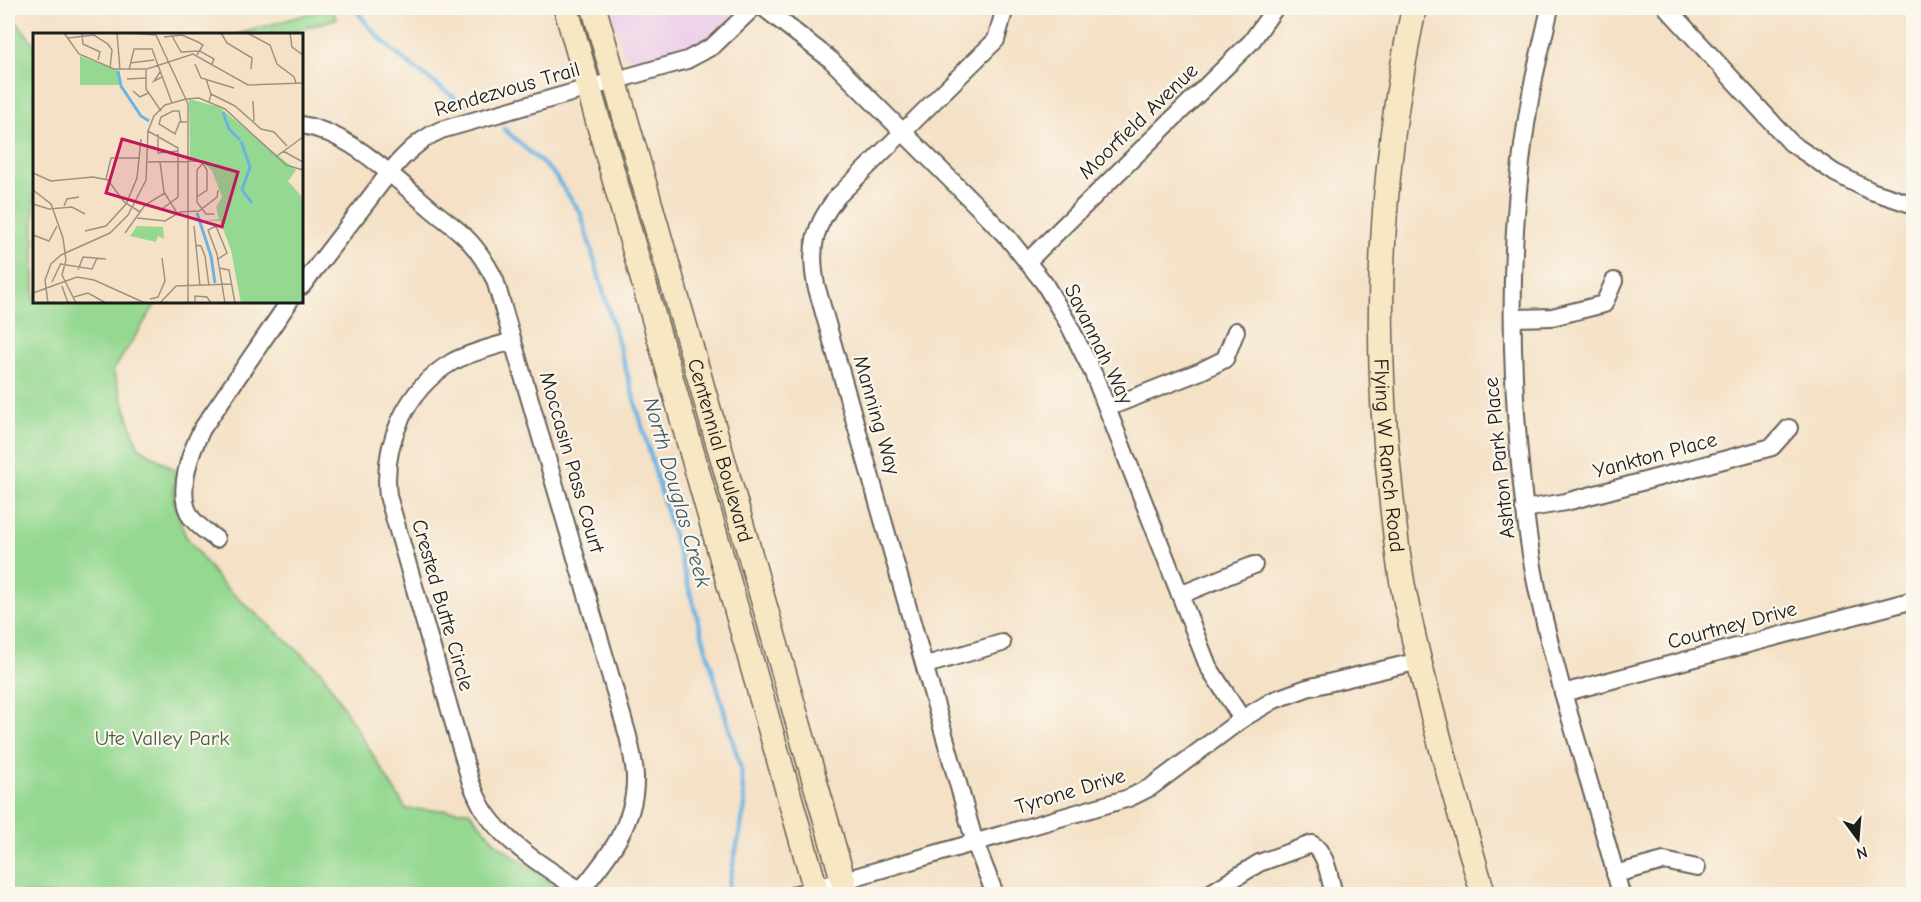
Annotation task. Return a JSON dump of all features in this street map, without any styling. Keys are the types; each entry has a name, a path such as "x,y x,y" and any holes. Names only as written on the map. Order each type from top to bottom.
{"main road":[{"name":"Centennial Boulevard","path":"566,8 810,893"},
{"name":"Centennial Boulevard","path":"594,8 845,887"},
{"name":"Flying W Ranch Road","path":"1414,8 1395,106 1383,235 1380,324 1384,437 1404,590 1419,661 1484,894"}],"street":[{"name":"Rendezvous Trail","path":"303,285 414,145 434,133 674,65 700,54 726,36 753,8"},
{"name":"Savannah Way","path":"764,8 831,60 979,208 1044,283 1068,323 1094,375 1208,666 1242,719"},
{"name":"Manning Way","path":"995,894 975,843 813,268 814,239 826,212 837,197 996,40 1005,8"},
{"name":"Moorfield Avenue","path":"1027,262 1251,42 1275,8"},
{"name":"Ashton Park Place","path":"1550,8 1534,80 1524,147 1514,250 1513,371 1524,509 1537,587 1563,693 1621,894"},
{"path":"1667,8 1791,143 1835,173 1871,191 1914,205"},
{"name":"Moccasin Pass Court","path":"303,125 321,130 352,145 389,174 468,240 495,280 628,736 635,779 633,800 619,839 583,892"},
{"path":"1513,318 1552,317 1604,304 1614,281"},
{"path":"216,539 200,528 188,510 185,491 186,471 192,449 202,429 288,303"},
{"path":"1107,408 1202,371 1225,359 1236,332"},
{"name":"Crested Butte Circle","path":"513,341 472,353 452,362 422,387 400,420 392,439 386,477 388,496 471,783 478,800 486,815 510,840 583,892"},
{"name":"Yankton Place","path":"1524,509 1566,502 1772,447 1789,428"},
{"path":"1180,595 1254,565"},
{"name":"Courtney Drive","path":"1563,693 1914,600"},
{"path":"926,665 1002,643"},
{"name":"Tyrone Drive","path":"810,893 845,887 975,843 1140,794 1260,707 1289,694 1419,661"},
{"path":"1209,894 1259,863 1312,844 1322,854 1334,894"},
{"path":"1615,874 1664,861 1697,868"}],"shaded area":[{"path":"610,8 738,8 725,25 712,35 696,44 644,61 624,55"}],"green space":[{"path":"329,8 332,8 336,19 288,33 242,33"},
{"name":"Ute Valley Park","path":"8,11 33,43 33,303 156,303 113,371 138,447 175,470 174,501 185,535 221,583 322,672 406,809 469,811 497,844 567,894 8,894"}],"waterway":[{"name":"North Douglas Creek","path":"355,8 391,49 464,105"},
{"name":"North Douglas Creek","path":"504,129 553,173 581,214 740,766 745,806 727,894"}]}
